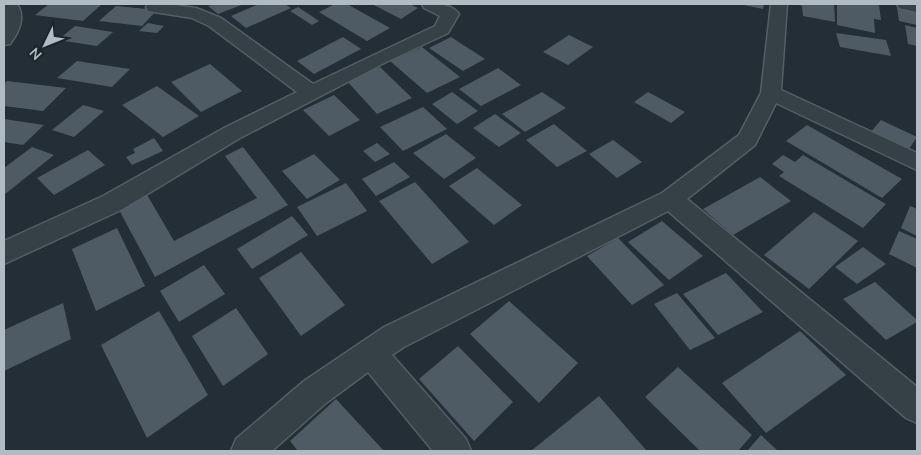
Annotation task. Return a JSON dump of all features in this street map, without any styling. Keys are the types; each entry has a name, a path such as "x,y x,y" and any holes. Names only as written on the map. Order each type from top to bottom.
{"street":[{"path":"4,253 112,203 232,133 379,58 442,29 450,14 430,4"},
{"path":"248,451 315,392 394,337 670,199 747,140 771,93 779,4"},
{"path":"905,4 917,7"},
{"path":"4,40 13,23 15,6"},
{"path":"154,7 196,14 215,22 312,93"},
{"path":"771,93 917,162"},
{"path":"670,199 917,407"},
{"path":"371,353 454,451"}],"building":[{"path":"49,4 101,5 83,21 35,15"},
{"path":"214,4 244,4 218,14 208,6"},
{"path":"259,4 285,4 291,8 246,28 231,16"},
{"path":"335,4 347,4 390,28 367,41 319,12"},
{"path":"372,4 409,4 418,8 401,19"},
{"path":"744,4 764,4 763,9"},
{"path":"798,4 834,4 835,22 803,16 802,6"},
{"path":"837,4 879,5 881,20 874,19 875,33 837,25"},
{"path":"116,6 157,10 142,26 99,21"},
{"path":"298,7 319,21 312,25 290,11"},
{"path":"897,7 917,11 917,25 899,21"},
{"path":"148,23 164,26 157,33 139,31"},
{"path":"905,25 917,28 917,46 908,44"},
{"path":"75,26 113,32 97,46 58,40"},
{"path":"836,33 886,40 891,56 840,47"},
{"path":"569,35 593,47 568,65 543,52"},
{"path":"343,37 361,49 314,74 297,61"},
{"path":"451,37 485,59 463,71 429,48"},
{"path":"422,47 460,77 427,93 390,61"},
{"path":"77,61 130,69 112,87 57,78"},
{"path":"210,64 242,91 201,112 171,82"},
{"path":"380,67 412,98 377,114 346,80"},
{"path":"498,68 521,85 481,106 459,89"},
{"path":"7,81 66,88 43,111 4,106 4,84"},
{"path":"157,86 199,116 163,137 122,105"},
{"path":"452,92 478,111 457,124 432,104"},
{"path":"542,92 566,108 525,132 502,114"},
{"path":"648,92 685,112 671,123 634,102"},
{"path":"334,95 360,120 329,136 303,110"},
{"path":"83,105 104,111 74,137 52,130"},
{"path":"423,107 447,129 403,151 380,127"},
{"path":"495,114 521,133 499,147 473,128"},
{"path":"4,119 44,125 23,145 4,142"},
{"path":"881,120 917,137 907,152 869,134"},
{"path":"554,124 587,151 557,167 526,140"},
{"path":"807,125 902,179 882,198 786,141"},
{"path":"446,134 476,158 444,179 413,153"},
{"path":"154,138 163,151 132,165 126,157 135,153 133,149"},
{"path":"613,140 642,162 617,178 589,154"},
{"path":"377,143 390,154 375,162 363,151"},
{"path":"32,147 54,155 4,195 4,168"},
{"path":"243,147 288,205 155,277 117,206 146,193 174,241 257,198 225,156"},
{"path":"88,150 105,165 54,195 37,178"},
{"path":"314,154 340,180 307,199 282,171"},
{"path":"783,155 795,162 803,155 886,204 863,228 779,176 784,172 772,164"},
{"path":"394,162 410,177 376,196 362,179"},
{"path":"477,168 522,205 494,225 449,186"},
{"path":"760,177 791,201 733,235 703,209"},
{"path":"415,182 469,242 432,264 379,201"},
{"path":"346,183 367,211 317,236 297,207"},
{"path":"910,206 917,209 917,236 901,228"},
{"path":"814,212 858,241 809,289 764,255"},
{"path":"292,216 308,235 252,269 237,249"},
{"path":"662,221 703,256 669,280 628,242"},
{"path":"117,228 145,286 96,311 72,249"},
{"path":"899,231 917,239 917,268 889,254"},
{"path":"618,238 664,285 632,305 587,256"},
{"path":"863,247 886,264 857,284 835,267"},
{"path":"301,252 345,305 301,336 259,278"},
{"path":"204,265 225,294 179,322 160,291"},
{"path":"726,273 763,312 718,335 683,294"},
{"path":"875,282 917,320 917,322 886,340 843,299"},
{"path":"677,293 715,338 690,350 654,304"},
{"path":"509,301 578,363 539,403 470,334"},
{"path":"63,303 71,339 4,371 4,330"},
{"path":"236,308 268,354 223,386 192,336"},
{"path":"159,311 208,395 147,438 101,345"},
{"path":"800,331 846,375 766,433 722,383"},
{"path":"458,346 513,402 474,441 419,379"},
{"path":"678,367 752,435 738,451 700,451 645,397"},
{"path":"599,396 647,451 531,451"},
{"path":"336,399 384,451 298,451 290,441"},
{"path":"761,435 778,451 747,451"}]}
